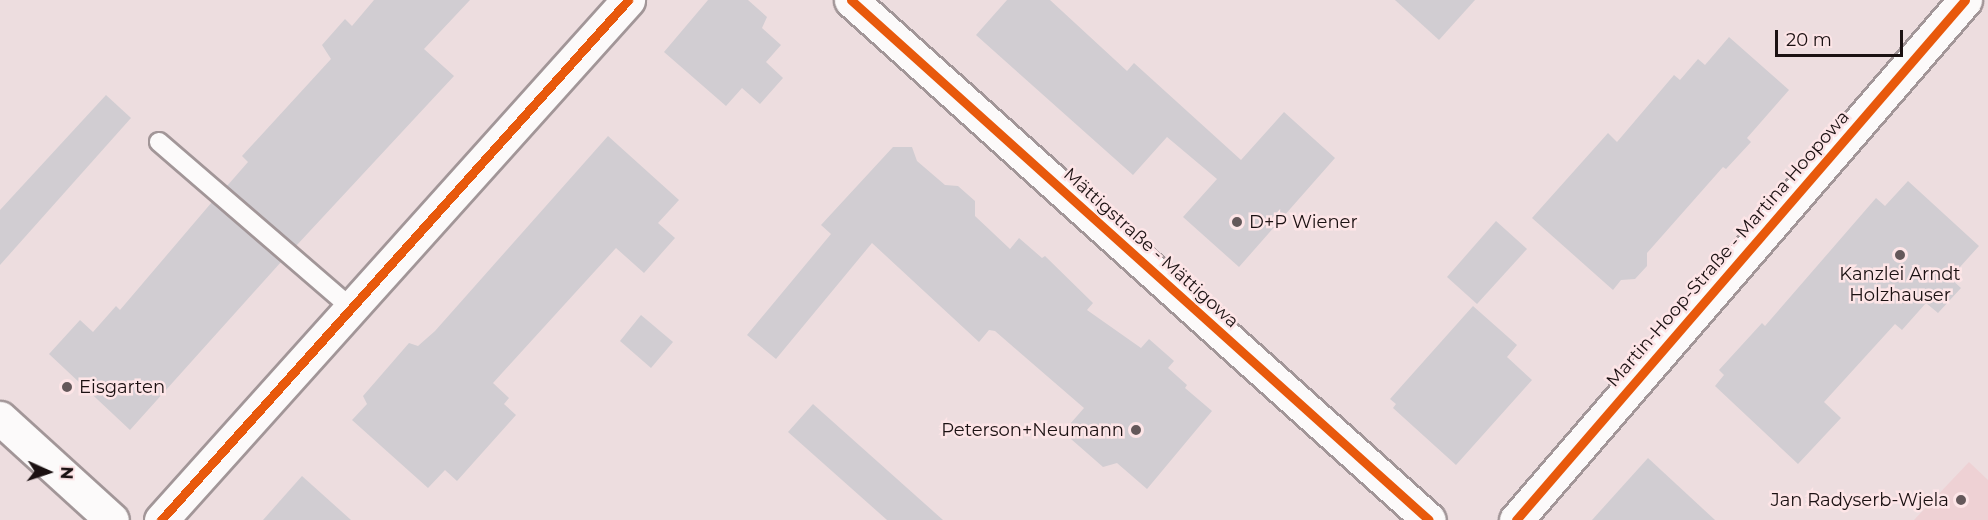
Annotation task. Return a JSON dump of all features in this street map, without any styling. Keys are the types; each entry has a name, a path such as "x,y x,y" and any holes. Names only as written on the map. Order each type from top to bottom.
{"street":[{"path":"161,520 628,0"},
{"name":"Mättigstraße - Mättigowa","path":"851,0 1429,520"},
{"name":"Martin-Hoop-Straße - Martina Hoopowa","path":"1516,520 1965,0"},
{"path":"0,418 112,520"}],"lane":[{"path":"159,142 351,308"}],"shaded area":[{"name":"Jan Radyserb-Wjela","path":"1969,462 1988,480 1988,520 1914,520"}],"building":[{"path":"374,0 470,0 424,49 454,76 296,246 227,186 248,162 242,156 331,59 322,45 345,19 352,26"},
{"path":"708,0 748,0 767,17 762,28 781,45 766,62 783,78 760,104 742,88 726,106 664,52"},
{"path":"1007,0 1050,0 1127,71 1134,63 1241,160 1284,112 1335,158 1239,267 1183,217 1217,179 1167,137 1133,175 976,35"},
{"path":"1395,0 1475,0 1439,40"},
{"path":"1729,37 1789,90 1747,138 1751,142 1726,169 1723,167 1647,253 1647,266 1635,279 1621,280 1613,290 1532,218 1608,133 1617,142 1674,75 1680,80 1698,59 1705,65"},
{"path":"106,95 131,118 0,265 0,210"},
{"path":"608,136 679,200 658,223 675,238 644,273 616,248 493,383 509,398 504,404 516,415 457,481 445,470 428,488 352,420 367,404 363,396 409,343 418,346 435,331"},
{"path":"893,147 912,147 917,161 945,185 958,186 975,201 975,216 1010,249 1019,238 1042,258 1045,256 1093,303 1087,310 1141,348 1149,339 1174,361 1168,368 1187,385 1185,388 1212,411 1147,489 1117,463 1103,467 1063,432 1084,408 995,331 989,330 979,342 872,243 776,359 747,335 831,234 821,225"},
{"path":"1908,181 1979,246 1950,278 1961,288 1938,313 1926,303 1902,330 1895,324 1824,402 1841,418 1798,464 1715,386 1724,375 1719,370 1762,323 1765,326 1876,198 1885,206"},
{"path":"212,202 281,262 130,430 49,354 80,320 93,332 116,306 120,310"},
{"path":"1496,221 1527,249 1477,304 1447,277"},
{"path":"1473,306 1517,345 1507,357 1532,380 1456,465 1393,408 1396,404 1390,399"},
{"path":"641,315 673,342 651,368 620,341"},
{"path":"813,404 943,520 887,520 788,432"},
{"path":"1648,458 1715,520 1592,520"},
{"path":"302,476 351,520 263,520"}],"cycle path":[{"path":"161,520 628,0"},
{"path":"851,0 1429,520"},
{"path":"1516,520 1965,0"}],"place":[{"name":"D+P Wiener","path":"1237,222"},
{"name":"Kanzlei Arndt Holzhauser","path":"1900,255"},
{"name":"Eisgarten","path":"67,387"},
{"name":"Peterson+Neumann","path":"1136,430"},
{"name":"Jan Radyserb-Wjela","path":"1961,500"}]}
